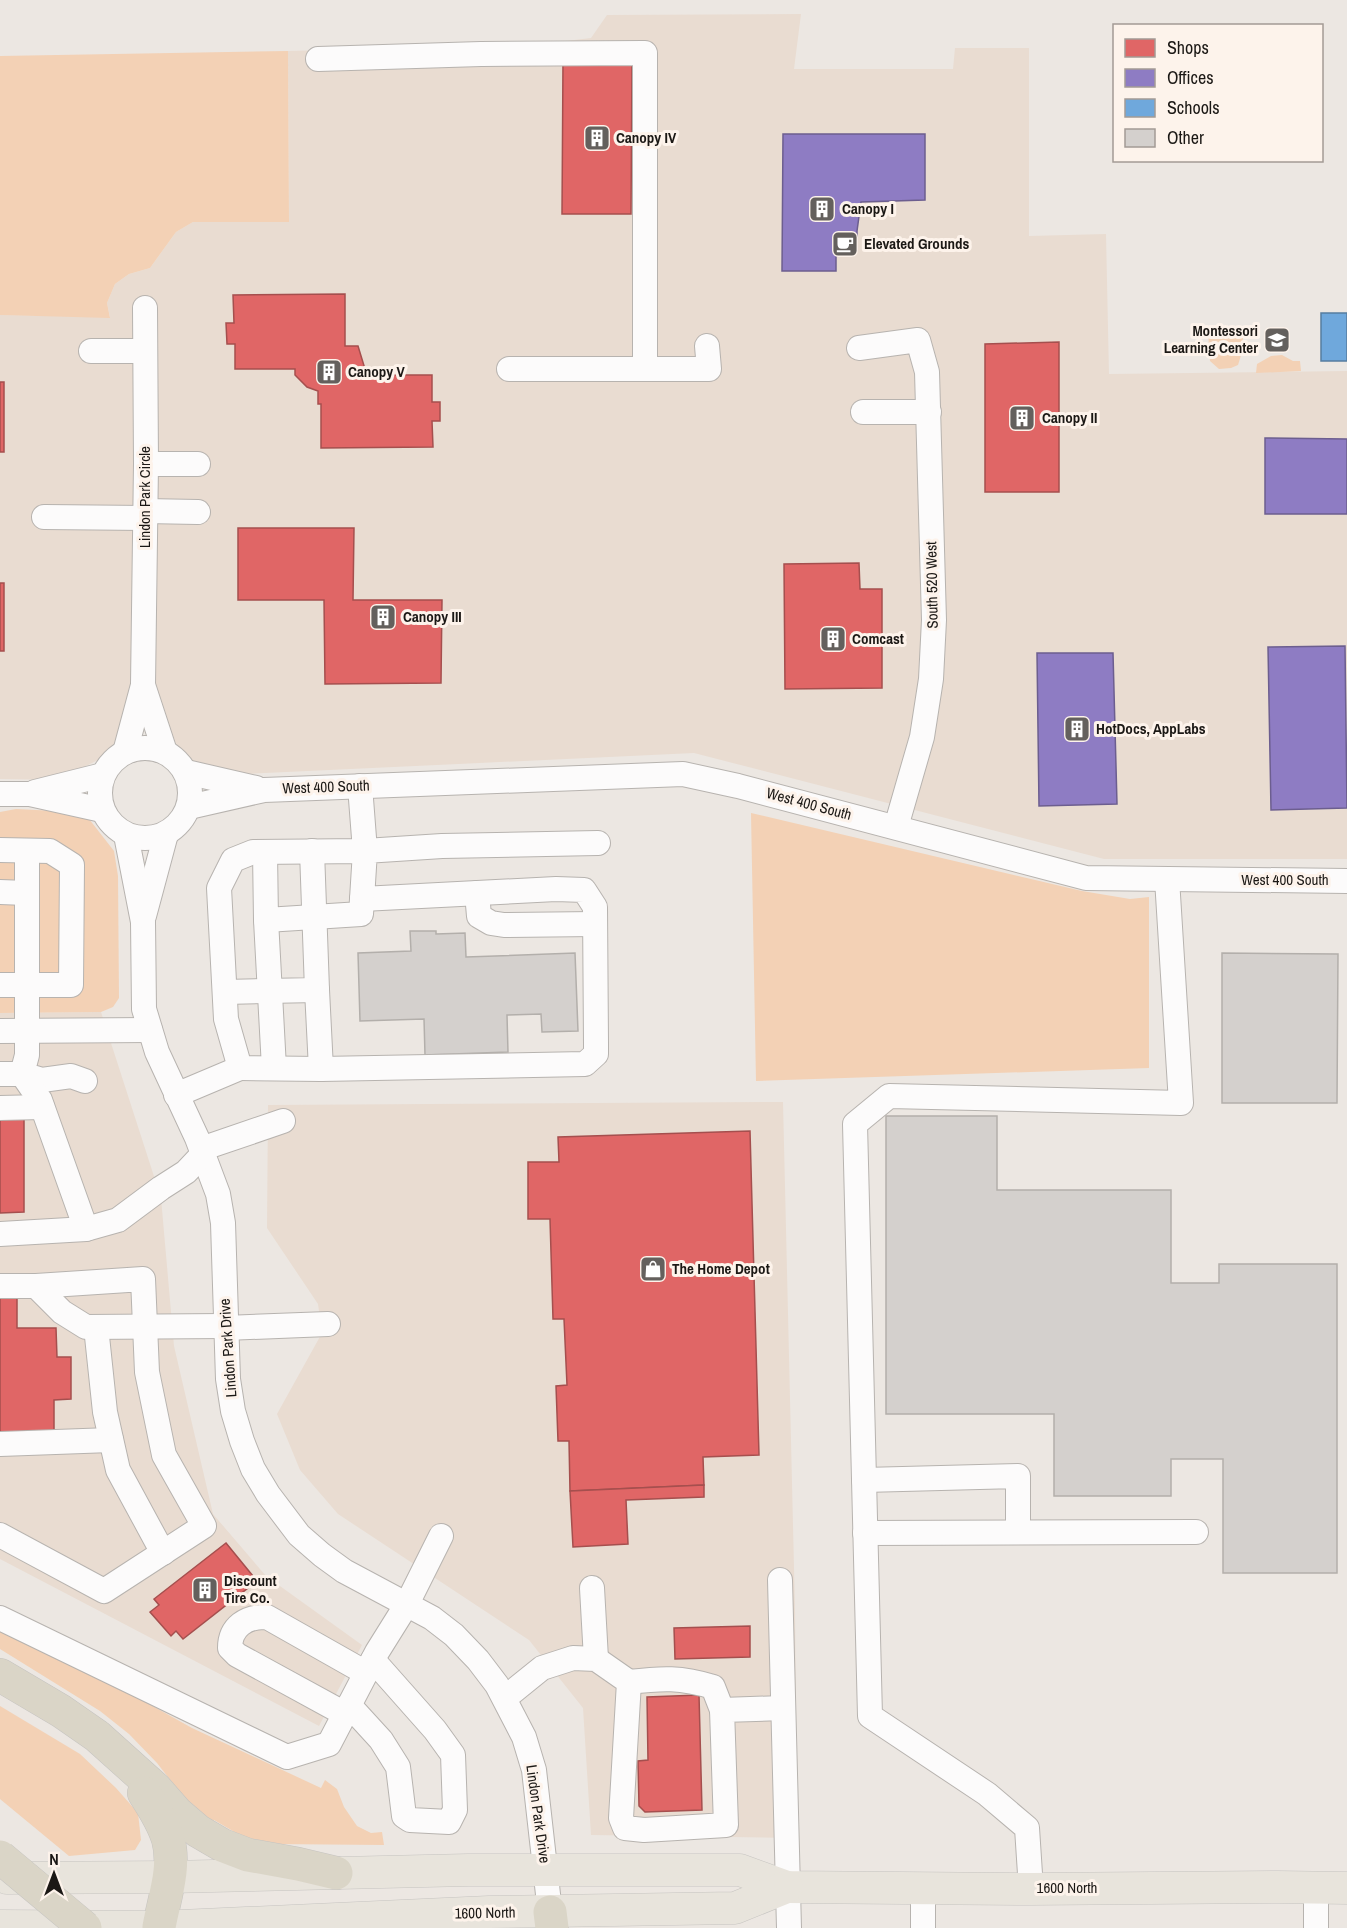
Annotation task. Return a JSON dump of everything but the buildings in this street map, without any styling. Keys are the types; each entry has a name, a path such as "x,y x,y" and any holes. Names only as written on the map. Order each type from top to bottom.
{"highway":[{"path":"0,1675 97,1736 156,1788 177,1813 198,1831 222,1845 248,1855 336,1873"},
{"path":"126,1763 158,1816 168,1839 171,1861 159,1927"},
{"path":"0,1857 85,1928"}],"main road":[{"name":"1600 North","path":"0,1878 547,1869 740,1870 787,1887 1347,1888"},
{"name":"1600 North","path":"0,1926 159,1927 489,1912 551,1920 735,1908 787,1887"}],"street":[{"path":"318,59 481,54 645,53 645,369"},
{"name":"Lindon Park Circle","path":"143,685 146,464 145,308"},
{"name":"South 520 West","path":"859,348 918,340 927,372 934,620 932,679 922,737 896,826"},
{"path":"509,369 709,369 707,346"},
{"path":"91,351 145,351"},
{"path":"863,412 928,412"},
{"path":"146,464 198,464"},
{"path":"44,517 198,512"},
{"path":"143,685 165,752"},
{"path":"124,752 143,685"},
{"path":"149,748 165,752 176,759 186,772 191,791 189,807 179,825 166,834 142,839 126,835 111,824 102,810 99,791 103,776 112,762 124,752 149,748"},
{"name":"West 400 South","path":"186,772 264,790"},
{"name":"West 400 South","path":"189,807 264,790 683,774 716,780 896,826 1053,871 1086,878 1347,881"},
{"path":"30,794 103,776"},
{"path":"266,920 361,914 365,850 360,786"},
{"path":"0,794 30,794 102,810"},
{"name":"Lindon Park Drive","path":"143,922 166,834"},
{"name":"Lindon Park Drive","path":"126,835 143,922 144,1009 157,1052 202,1152 218,1194 223,1223 228,1379 233,1411 242,1441 253,1469 267,1494 299,1535 322,1555 363,1583 432,1618 454,1635 478,1660 505,1698 524,1737 534,1770 551,1920"},
{"path":"240,1068 226,1020 219,888 233,860 253,852 598,843"},
{"path":"0,850 50,850 72,866 71,985 0,985"},
{"path":"27,850 27,1089 86,1229"},
{"path":"312,851 321,1069"},
{"path":"265,852 266,920 274,1068"},
{"path":"1031,1889 1027,1828 987,1794 870,1716 855,1124 890,1096 1181,1102 1167,879"},
{"path":"176,1095 240,1068 321,1069 585,1064 596,1054 595,907 584,890 556,889 362,899"},
{"path":"0,892 27,892"},
{"path":"477,893 478,916 491,923 504,925 595,924"},
{"path":"225,992 317,990"},
{"path":"0,1031 150,1030"},
{"path":"0,1108 42,1080 72,1076 85,1081"},
{"path":"0,1090 27,1089"},
{"path":"0,1100 27,1089"},
{"path":"0,1233 86,1229 118,1220 186,1172 202,1152 283,1120"},
{"path":"0,1286 143,1279 147,1372 164,1455 204,1526 104,1591 0,1535"},
{"path":"36,1286 62,1312 86,1327 328,1324"},
{"path":"96,1327 105,1412 118,1470 163,1553"},
{"path":"0,1444 111,1440"},
{"path":"864,1480 1018,1476 1018,1532"},
{"path":"865,1533 1196,1532"},
{"path":"0,1618 287,1757 329,1743 441,1536"},
{"path":"780,1580 789,1928"},
{"path":"592,1588 596,1659"},
{"path":"252,1617 267,1617 370,1667 435,1730 453,1755 455,1810 449,1822 410,1820 404,1816 398,1767 381,1740 347,1710 237,1655 230,1648 231,1636 238,1626 252,1617"},
{"path":"505,1698 542,1668 573,1659 596,1659 628,1682 663,1678 691,1680 714,1687 722,1710 726,1825 644,1830 625,1828 621,1818 628,1682"},
{"path":"722,1710 783,1708"},
{"path":"923,1888 923,1928"},
{"path":"1316,1888 1316,1928"}],"shaded area":[{"path":"801,14 794,69 953,69 955,48 1029,48 1029,236 1106,234 1109,374 1347,371 1347,859 1104,859 694,753 223,775 181,756 161,715 127,715 112,753 58,780 0,779 0,315 110,317 107,303 115,284 129,274 150,268 176,232 193,222 289,222 288,51 533,45 591,38 607,15"},
{"path":"288,51 289,222 193,222 176,232 150,268 129,274 115,284 107,303 110,318 0,315 0,56"},
{"path":"1212,330 1240,334 1243,337 1238,365 1219,369 1210,361 1208,332"},
{"path":"1282,355 1293,361 1300,361 1301,371 1256,373 1257,364 1271,356"},
{"path":"16,809 56,811 89,819 114,851 118,876 119,998 113,1007 101,1012 0,1013 0,812"},
{"path":"751,813 1082,891 1130,899 1149,897 1149,1068 756,1081"},
{"path":"101,1012 161,1198 174,1346 213,1514 266,1576 362,1645 319,1726 0,1559 0,1013"},
{"path":"783,1102 795,1610 797,1838 591,1835 583,1708 529,1640 338,1514 300,1470 277,1414 322,1333 318,1304 267,1228 268,1105"},
{"path":"0,1626 63,1656 192,1728 321,1788 325,1780 337,1789 344,1807 357,1826 371,1833 382,1832 384,1845 271,1844 243,1837 214,1820 212,1825 189,1804 157,1763 129,1734 100,1711 0,1649"},
{"path":"0,1706 80,1754 116,1788 138,1813 141,1840 135,1850 69,1856 0,1799"}],"place":[{"name":"Canopy IV","path":"597,138"},
{"name":"Canopy I","path":"822,209"},
{"name":"Elevated Grounds","path":"845,244"},
{"name":"Montessori Learning Center","path":"1277,340"},
{"name":"Canopy V","path":"329,372"},
{"name":"Canopy II","path":"1022,418"},
{"name":"Canopy III","path":"383,617"},
{"name":"Comcast","path":"833,639"},
{"name":"HotDocs, AppLabs","path":"1077,729"},
{"name":"The Home Depot","path":"653,1269"},
{"name":"Discount Tire Co.","path":"205,1590"}]}
